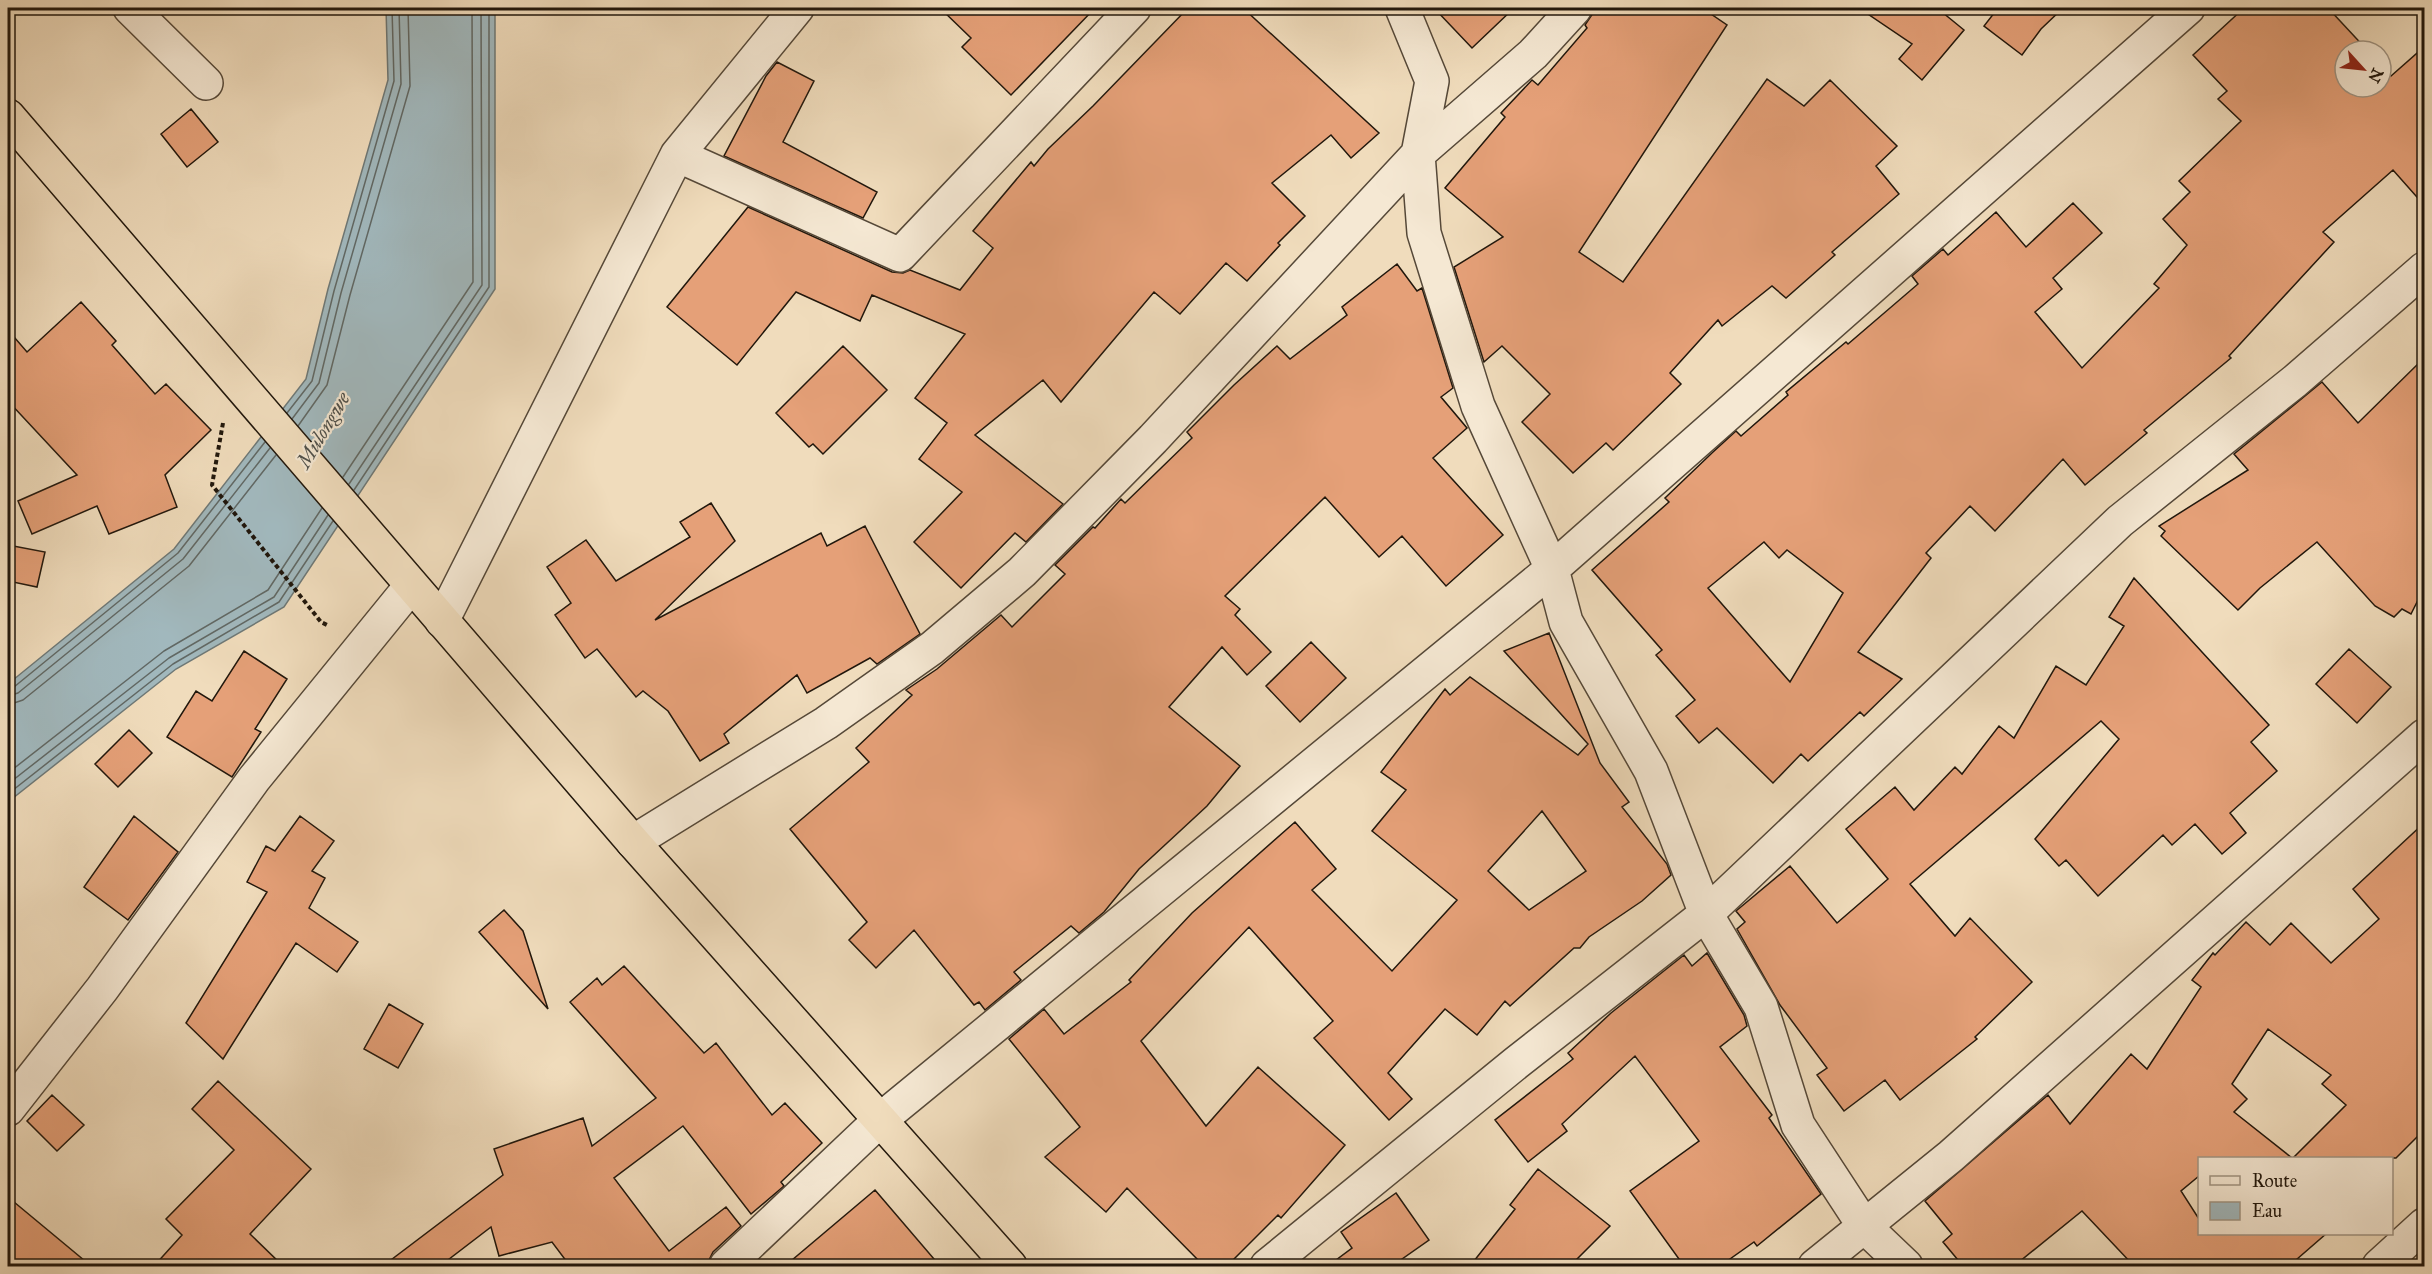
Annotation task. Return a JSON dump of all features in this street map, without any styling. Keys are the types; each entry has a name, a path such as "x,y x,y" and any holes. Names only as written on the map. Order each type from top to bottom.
{"highway":[{"path":"8,116 262,414 633,842 1010,1266"}],"street":[{"path":"130,8 206,82"},
{"path":"442,621 677,155 797,8"},
{"path":"677,155 900,255 1134,8"},
{"path":"1402,8 1432,81 1418,154 1424,233 1478,406 1552,568 1566,622 1651,771 1706,914 1761,1007 1798,1125 1864,1226 1906,1266"},
{"path":"633,842 745,775 836,716 932,648 1022,572 1161,430 1418,154 1533,54 1575,8"},
{"path":"726,1266 880,1120 1552,568 2188,8"},
{"path":"1267,1266 1516,1063 1706,914 2120,521 2295,381 2424,268"},
{"path":"8,1109 102,989 254,779 407,581"},
{"path":"1815,1266 1952,1156 2424,736"},
{"path":"2379,1266 2424,1224"}],"path":[{"path":"232,379 212,485 321,622"}],"water":[{"name":"Mulongwe","path":"386,8 495,8 495,289 284,607 176,669 8,802 8,684 174,549 306,379 328,289 388,80"}],"building":[{"path":"940,8 1095,8 1011,95 962,47 971,38"},
{"path":"1188,8 1243,8 1379,133 1351,158 1331,135 1272,183 1305,216 1278,243 1280,245 1247,281 1226,263 1180,314 1154,292 1061,402 1043,380 975,435 1063,504 1026,542 1015,533 961,588 914,542 962,492 919,459 947,423 915,398 965,334 872,295 860,321 796,292 737,365 667,307 748,207 892,272 903,273 910,270 960,290 993,248 973,231 1031,162 1034,166 1048,149"},
{"path":"1434,8 1514,8 1472,48"},
{"path":"1593,8 1702,8 1727,25 1579,252 1623,282 1767,79 1804,106 1830,80 1897,146 1876,166 1899,194 1832,252 1835,255 1786,298 1772,286 1722,326 1718,320 1670,373 1681,384 1613,450 1606,443 1573,473 1522,422 1550,394 1502,346 1484,362 1454,267 1503,237 1445,188 1505,117 1501,113 1532,80 1538,85 1587,28 1585,25 1593,13"},
{"path":"1859,8 1937,8 1964,30 1922,80 1899,59 1912,44"},
{"path":"1998,8 2063,8 2041,29 2022,55 1984,26"},
{"path":"2244,8 2328,8 2357,39 2333,39 2333,99 2393,99 2393,74 2424,47 2424,205 2393,170 2323,232 2334,242 2229,356 2231,358 2144,430 2147,433 2085,485 2063,459 1995,531 1970,506 1926,553 1931,558 1858,652 1902,679 1864,716 1860,712 1808,761 1801,754 1773,783 1717,728 1699,743 1676,716 1695,700 1656,655 1662,650 1592,570 1669,502 1665,498 1736,431 1741,436 1788,395 1786,392 1846,342 1848,344 1918,284 1912,276 1943,249 1948,255 1996,212 2026,247 2073,203 2102,233 2053,278 2062,289 2035,312 2082,368 2159,288 2154,284 2187,245 2163,219 2190,192 2179,181 2241,121 2218,99 2227,91 2193,55","holes":["1764,542 1779,558 1787,550 1843,593 1790,682 1708,588"]},
{"path":"777,62 814,81 783,142 877,192 863,218 724,156 766,76"},
{"path":"191,109 218,142 187,167 161,134"},
{"path":"1397,264 1417,291 1422,288 1453,388 1441,397 1467,428 1433,458 1503,535 1446,586 1402,536 1379,557 1325,497 1225,596 1240,609 1235,615 1271,652 1247,675 1222,647 1169,707 1240,766 1207,806 1139,869 1104,912 1079,933 1071,926 1014,972 1021,980 985,1010 979,1002 974,1005 914,930 876,968 849,940 867,922 790,829 869,762 856,748 912,695 906,690 937,669 1001,615 1012,627 1065,574 1055,565 1093,527 1095,528 1121,499 1125,503 1192,438 1187,432 1234,385 1277,346 1290,359 1347,315 1342,307"},
{"path":"81,302 116,341 112,345 155,394 166,384 211,430 165,475 177,507 109,534 97,506 32,534 18,501 77,475 8,401 8,330 27,352"},
{"path":"843,346 887,390 823,454 813,444 809,447 776,413"},
{"path":"2424,358 2424,588 2411,614 2402,609 2394,617 2375,606 2317,542 2260,588 2238,610 2161,536 2165,531 2159,526 2248,470 2234,454 2322,382 2358,423"},
{"path":"711,503 735,541 655,620 821,533 827,546 865,526 920,634 877,664 870,658 807,693 797,675 724,734 729,743 700,761 668,711 643,691 636,697 597,649 585,658 555,615 571,603 547,567 586,540 616,581 690,537 680,522"},
{"path":"8,545 45,552 37,587 8,581"},
{"path":"2134,578 2269,725 2251,742 2277,771 2230,813 2246,833 2222,854 2195,824 2172,845 2163,835 2098,896 2066,860 2059,866 2035,839 2119,739 2101,721 1910,884 1955,936 1970,918 2032,982 1975,1037 1977,1039 1900,1100 1885,1080 1844,1111 1817,1075 1827,1068 1780,1005 1737,929 1745,922 1736,911 1790,866 1837,923 1888,879 1846,829 1895,787 1914,810 1955,767 1962,774 1999,726 2014,738 2056,666 2086,685 2124,626 2109,617"},
{"path":"1549,633 1600,763 1629,802 1622,807 1667,864 1671,875 1642,901 1589,937 1580,948 1574,948 1510,1006 1505,1001 1477,1035 1445,1009 1388,1073 1412,1099 1389,1120 1314,1038 1333,1021 1249,927 1141,1041 1206,1126 1258,1067 1345,1145 1281,1218 1278,1215 1227,1266 1204,1266 1127,1188 1106,1212 1045,1157 1080,1127 1009,1039 1044,1009 1064,1034 1131,982 1129,980 1192,913 1295,822 1336,869 1312,890 1392,971 1457,900 1372,831 1406,790 1381,772 1445,689 1450,695 1470,677 1578,755 1588,744 1504,651","holes":["1542,811 1586,871 1529,910 1488,871"]},
{"path":"1311,642 1346,678 1300,722 1266,686"},
{"path":"2349,649 2391,687 2357,723 2316,684"},
{"path":"244,651 287,679 255,729 261,732 232,777 167,737 196,691 212,701"},
{"path":"129,730 152,753 118,787 95,764"},
{"path":"134,816 178,852 128,920 84,887"},
{"path":"300,816 334,841 312,871 325,878 309,908 358,942 337,972 296,943 223,1059 186,1023 267,892 247,882 266,846 275,851"},
{"path":"2424,823 2424,1130 2396,1158 2294,1157 2346,1105 2322,1084 2331,1075 2268,1029 2232,1084 2247,1099 2234,1112 2291,1157 2198,1157 2198,1177 2181,1191 2198,1217 2198,1235 2325,1235 2289,1266 2134,1266 2082,1211 2014,1266 1963,1266 1943,1242 1952,1234 1925,1201 2048,1095 2070,1124 2131,1054 2147,1069 2201,987 2192,980 2213,953 2215,955 2246,922 2270,945 2291,923 2331,963 2379,919 2353,889"},
{"path":"504,910 523,931 548,1009 479,932"},
{"path":"1707,953 1744,1015 1747,1026 1720,1047 1772,1115 1769,1118 1821,1194 1757,1246 1754,1242 1720,1266 1684,1266 1630,1191 1699,1141 1635,1056 1562,1124 1567,1131 1528,1162 1495,1120 1573,1059 1568,1053 1611,1013 1684,955 1692,966"},
{"path":"624,966 704,1053 716,1043 772,1115 785,1103 822,1143 781,1182 784,1186 751,1214 683,1126 614,1178 669,1251 726,1207 741,1226 713,1252 706,1266 570,1266 552,1242 499,1256 491,1227 440,1266 383,1266 503,1175 494,1149 583,1118 592,1146 656,1098 570,1002 597,978 602,985"},
{"path":"389,1004 423,1024 398,1068 364,1049"},
{"path":"218,1081 311,1169 250,1234 283,1266 154,1266 182,1235 166,1219 234,1150 192,1109"},
{"path":"52,1095 84,1125 57,1151 27,1121"},
{"path":"1538,1169 1610,1226 1570,1266 1470,1266 1515,1209 1510,1205"},
{"path":"875,1190 940,1266 785,1266"},
{"path":"1396,1193 1429,1240 1392,1266 1328,1266 1352,1248 1341,1232"},
{"path":"8,1197 91,1266 8,1266"}]}
